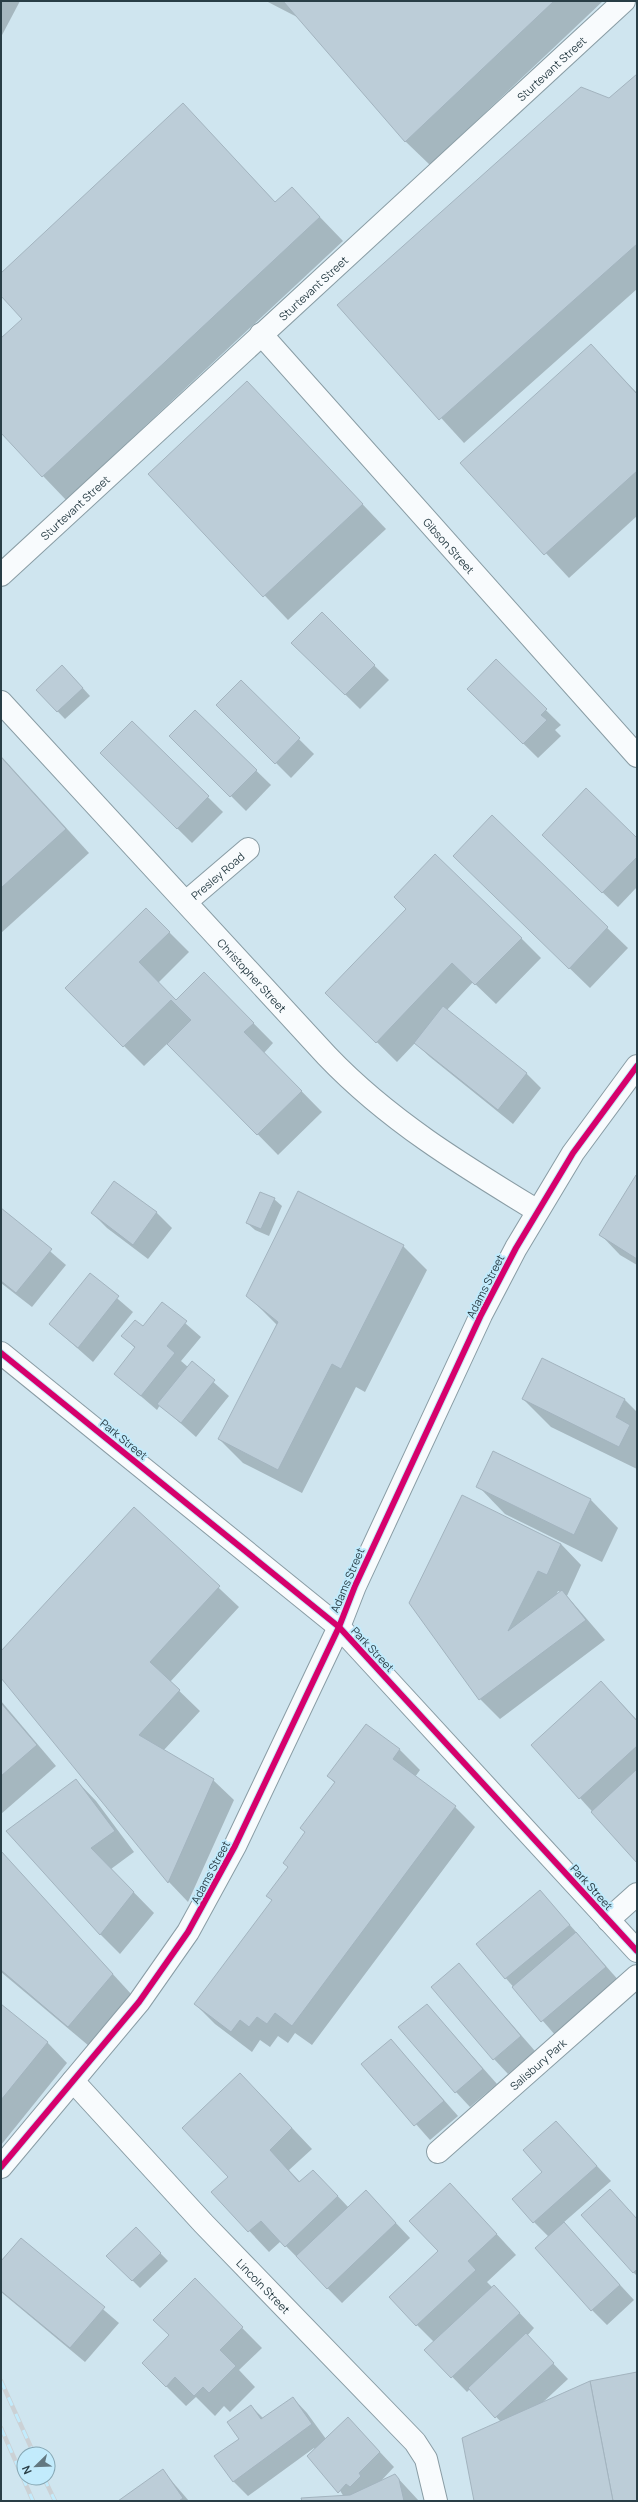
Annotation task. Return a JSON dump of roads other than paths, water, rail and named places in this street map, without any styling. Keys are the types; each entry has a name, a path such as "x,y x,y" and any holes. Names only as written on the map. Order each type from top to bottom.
{"street":[{"name":"Sturtevant Street","path":"1,575 624,1"},
{"name":"Gibson Street","path":"261,334 637,756"},
{"name":"Christopher Street","path":"1,702 327,1056 365,1094 442,1151 536,1210"},
{"name":"Presley Road","path":"186,902 248,849"},
{"name":"Adams Street","path":"1,2167 154,1982 203,1906 235,1846 339,1626 354,1586 481,1315 536,1210 572,1153 637,1066"},
{"name":"Park Street","path":"1,1353 339,1626 637,1951"},
{"path":"608,1920 637,1894"},
{"name":"Salisbury Park","path":"438,2152 637,1976"},
{"name":"Lincoln Street","path":"73,2081 203,2223 415,2442 426,2459 436,2501"}],"railway":[{"path":"1,2381 30,2446"},
{"path":"1,2428 33,2501"},
{"path":"48,2486 55,2501"}]}
